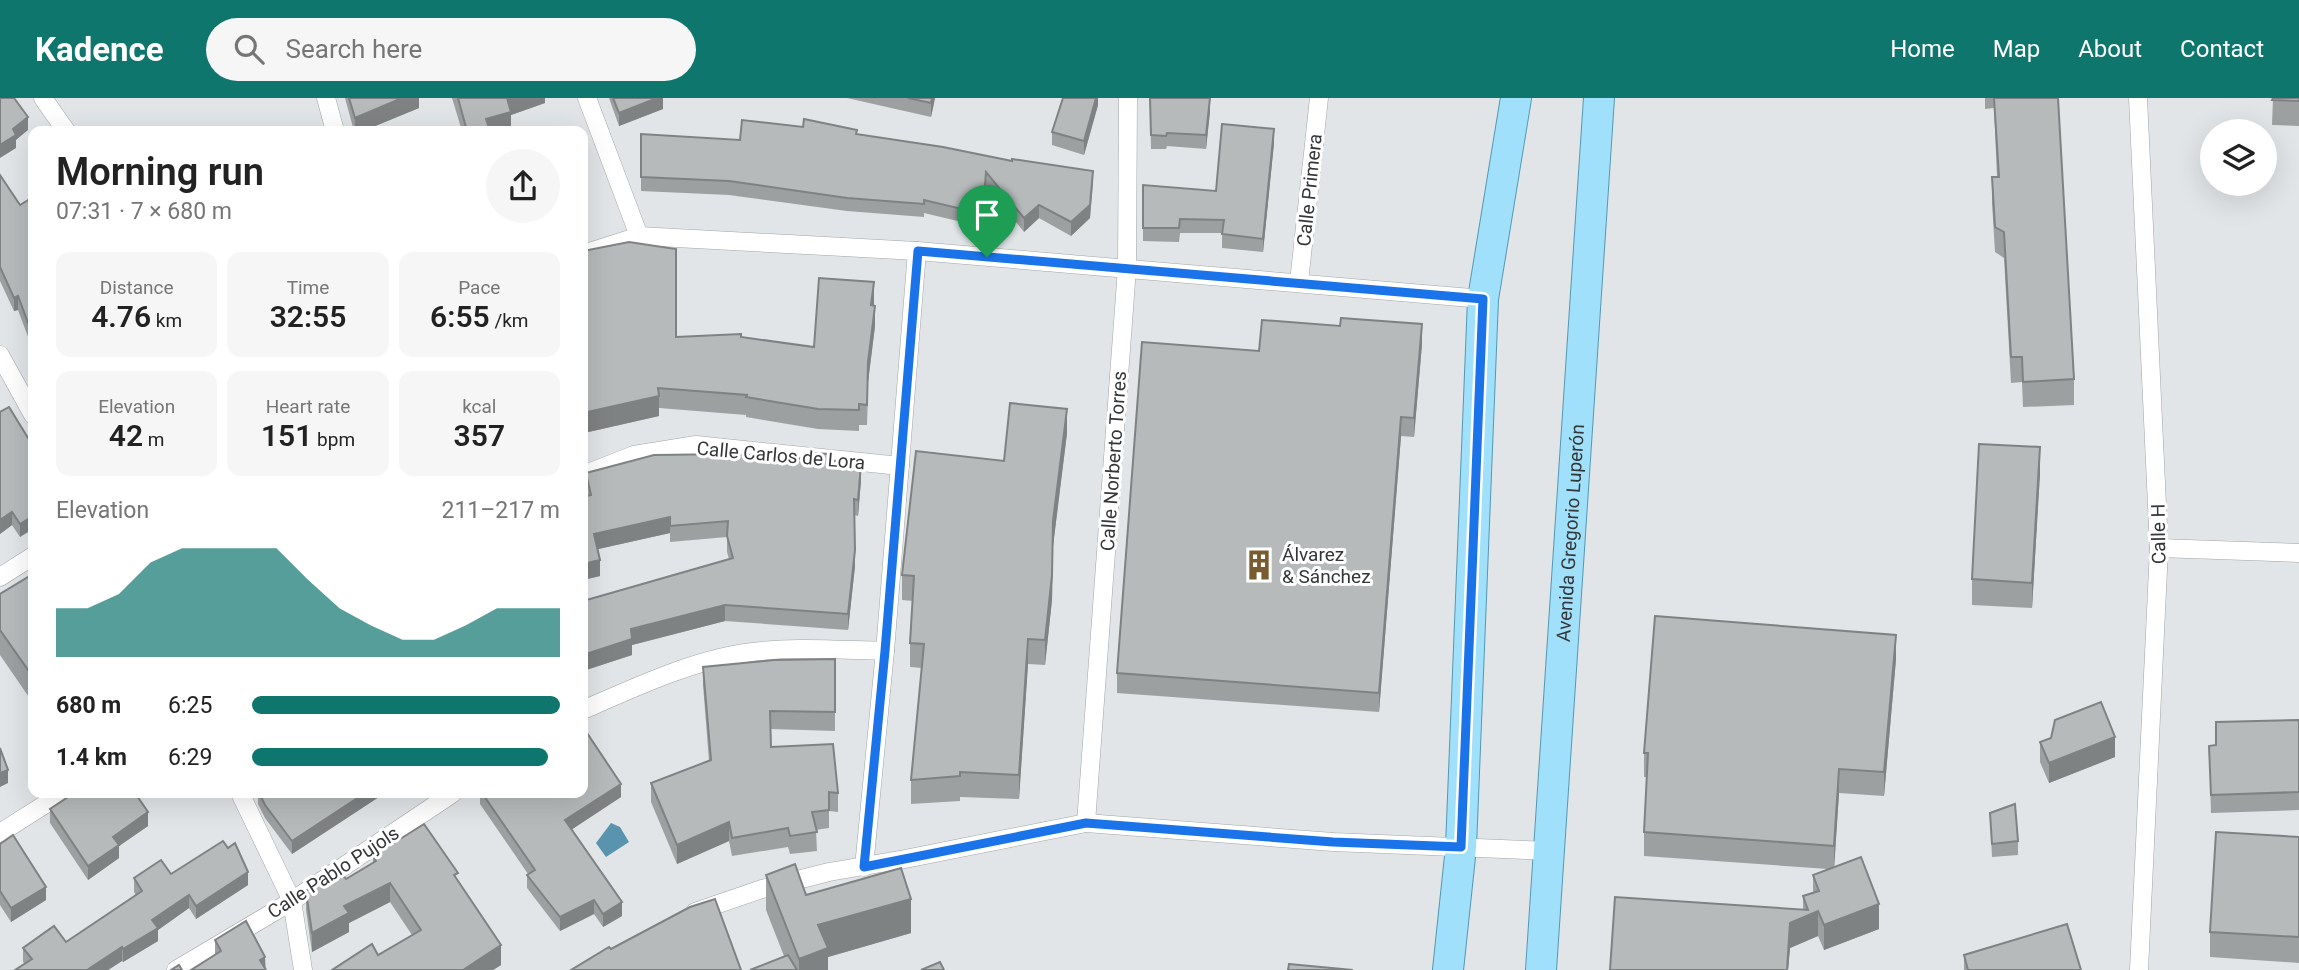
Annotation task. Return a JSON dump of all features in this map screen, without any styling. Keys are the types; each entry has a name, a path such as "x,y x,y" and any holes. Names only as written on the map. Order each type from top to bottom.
{"main road":[{"path":"1448,970 1461,847 1483,299 1516,98"},
{"name":"Avenida Gregorio Luperón","path":"1541,970 1599,98"}],"street":[{"path":"43,98 63,126"},
{"path":"326,98 334,126"},
{"path":"587,98 639,236"},
{"name":"Calle Norberto Torres","path":"1086,823 1127,268 1128,98"},
{"name":"Calle Primera","path":"1299,282 1319,98"},
{"name":"Calle H","path":"2138,98 2160,548 2139,970"},
{"path":"588,252 639,236 918,251 1483,299"},
{"path":"864,867 918,251"},
{"path":"0,355 26,387"},
{"name":"Calle Carlos de Lora","path":"588,473 634,455 696,445 900,466"},
{"path":"2160,548 2299,553"},
{"path":"0,577 28,559"},
{"path":"588,708 636,686 743,653 789,649 885,651"},
{"path":"0,833 55,798"},
{"path":"242,798 292,901 303,970"},
{"name":"Calle Pablo Pujols","path":"176,970 292,901 446,798"},
{"path":"682,917 762,889 829,872 1086,823 1333,842 1551,851"}],"water":[{"path":"611,823 620,827 629,842 606,857 596,843"}],"building":[{"path":"14,98 28,117 13,129 16,135 0,145 0,99"},
{"path":"349,98 402,98 355,118"},
{"path":"458,98 507,98 511,112 486,119 488,126 466,126"},
{"path":"613,98 657,98 619,113"},
{"path":"908,98 932,98 931,103"},
{"path":"1063,98 1096,98 1084,141 1052,132"},
{"path":"1150,98 1210,98 1206,135 1151,135"},
{"path":"1994,98 2058,98 2074,379 2023,382 2022,357 2011,357 2004,232 1995,227 1992,177 1999,177"},
{"path":"2299,98 2299,101 2272,100"},
{"path":"804,119 857,130 856,134 1012,161 1093,171 1090,205 1071,222 1039,205 1024,218 986,172 983,214 924,200 924,204 847,198 729,181 641,177 641,134 740,140 742,120 803,127"},
{"path":"1222,124 1274,129 1263,239 1222,234 1224,220 1180,219 1179,228 1143,228 1143,185 1216,191"},
{"path":"0,175 20,205 28,200 28,323 18,296 14,298 0,267"},
{"path":"629,242 676,249 676,337 741,334 741,337 814,347 819,278 874,282 871,305 875,306 868,362 867,405 859,404 859,410 818,409 746,397 747,395 658,388 659,396 588,412 588,250"},
{"name":"Álvarez & Sánchez","path":"1341,318 1422,324 1414,418 1401,417 1379,693 1117,673 1142,342 1259,351 1262,320 1340,326"},
{"path":"1010,403 1067,409 1053,521 1052,575 1045,640 1028,639 1019,775 960,772 960,776 911,780 924,644 910,643 914,576 902,575 916,451 1004,461"},
{"path":"9,407 28,438 28,519 20,524 12,512 0,520 0,412"},
{"path":"1979,444 2040,447 2032,583 1972,579"},
{"path":"812,453 829,454 829,460 861,464 858,500 854,499 855,550 848,614 725,605 631,629 632,639 588,653 588,600 733,558 727,536 728,521 670,526 670,517 594,534 600,560 588,563 588,496 591,495 588,472 654,455 732,454 812,459"},
{"path":"28,577 28,670 0,630 0,594"},
{"path":"1655,616 1896,635 1884,772 1839,769 1834,846 1644,832 1648,753 1644,753"},
{"path":"835,659 835,712 770,711 771,747 833,744 838,793 829,792 829,810 812,812 817,832 790,836 788,828 732,838 729,822 677,845 651,783 711,760 703,667 774,660"},
{"path":"2101,702 2115,737 2049,763 2040,742 2051,738 2055,720"},
{"path":"2299,720 2299,792 2211,795 2209,746 2216,745 2216,722"},
{"path":"588,734 621,784 565,820 622,902 603,914 594,900 560,917 527,875 535,870 485,798 588,798"},
{"path":"0,748 8,770 0,773"},
{"path":"66,798 138,798 148,812 113,837 119,845 88,866 50,809"},
{"path":"262,798 357,798 292,841"},
{"path":"2015,804 2018,841 1992,844 1990,813"},
{"path":"424,824 458,873 454,875 501,945 463,970 332,970 372,944 378,955 421,930 390,883 344,906 349,913 312,933 306,891 326,877 334,879 342,874 346,879 376,861 373,856"},
{"path":"2216,832 2299,837 2299,937 2210,932"},
{"path":"13,835 46,887 11,908 0,891 0,844"},
{"path":"223,841 228,848 235,843 248,872 196,906 189,895 152,920 158,928 87,970 15,970 32,959 23,948 54,926 66,942 142,891 134,878 161,860 171,874"},
{"path":"1861,857 1879,904 1824,925 1818,911 1790,923 1787,970 1610,970 1615,897 1808,910 1803,896 1819,891 1813,875"},
{"path":"795,864 806,895 901,868 911,899 818,925 828,948 799,959 766,875"},
{"path":"715,899 741,970 571,970 609,947 611,949 690,907"},
{"path":"246,921 265,957 260,960 266,970 191,970 221,951 215,940"},
{"path":"2067,924 2081,970 1968,970 1964,955"},
{"path":"788,955 797,970 750,970"},
{"path":"940,962 944,970 921,970"},
{"path":"1289,964 1353,970 1288,970"}],"place":[{"name":"Álvarez & Sánchez","path":"1259,565"}],"route":[{"path":"918,251 987,257 1483,299 1461,847 1333,842 1086,823 864,867 918,251"}]}
